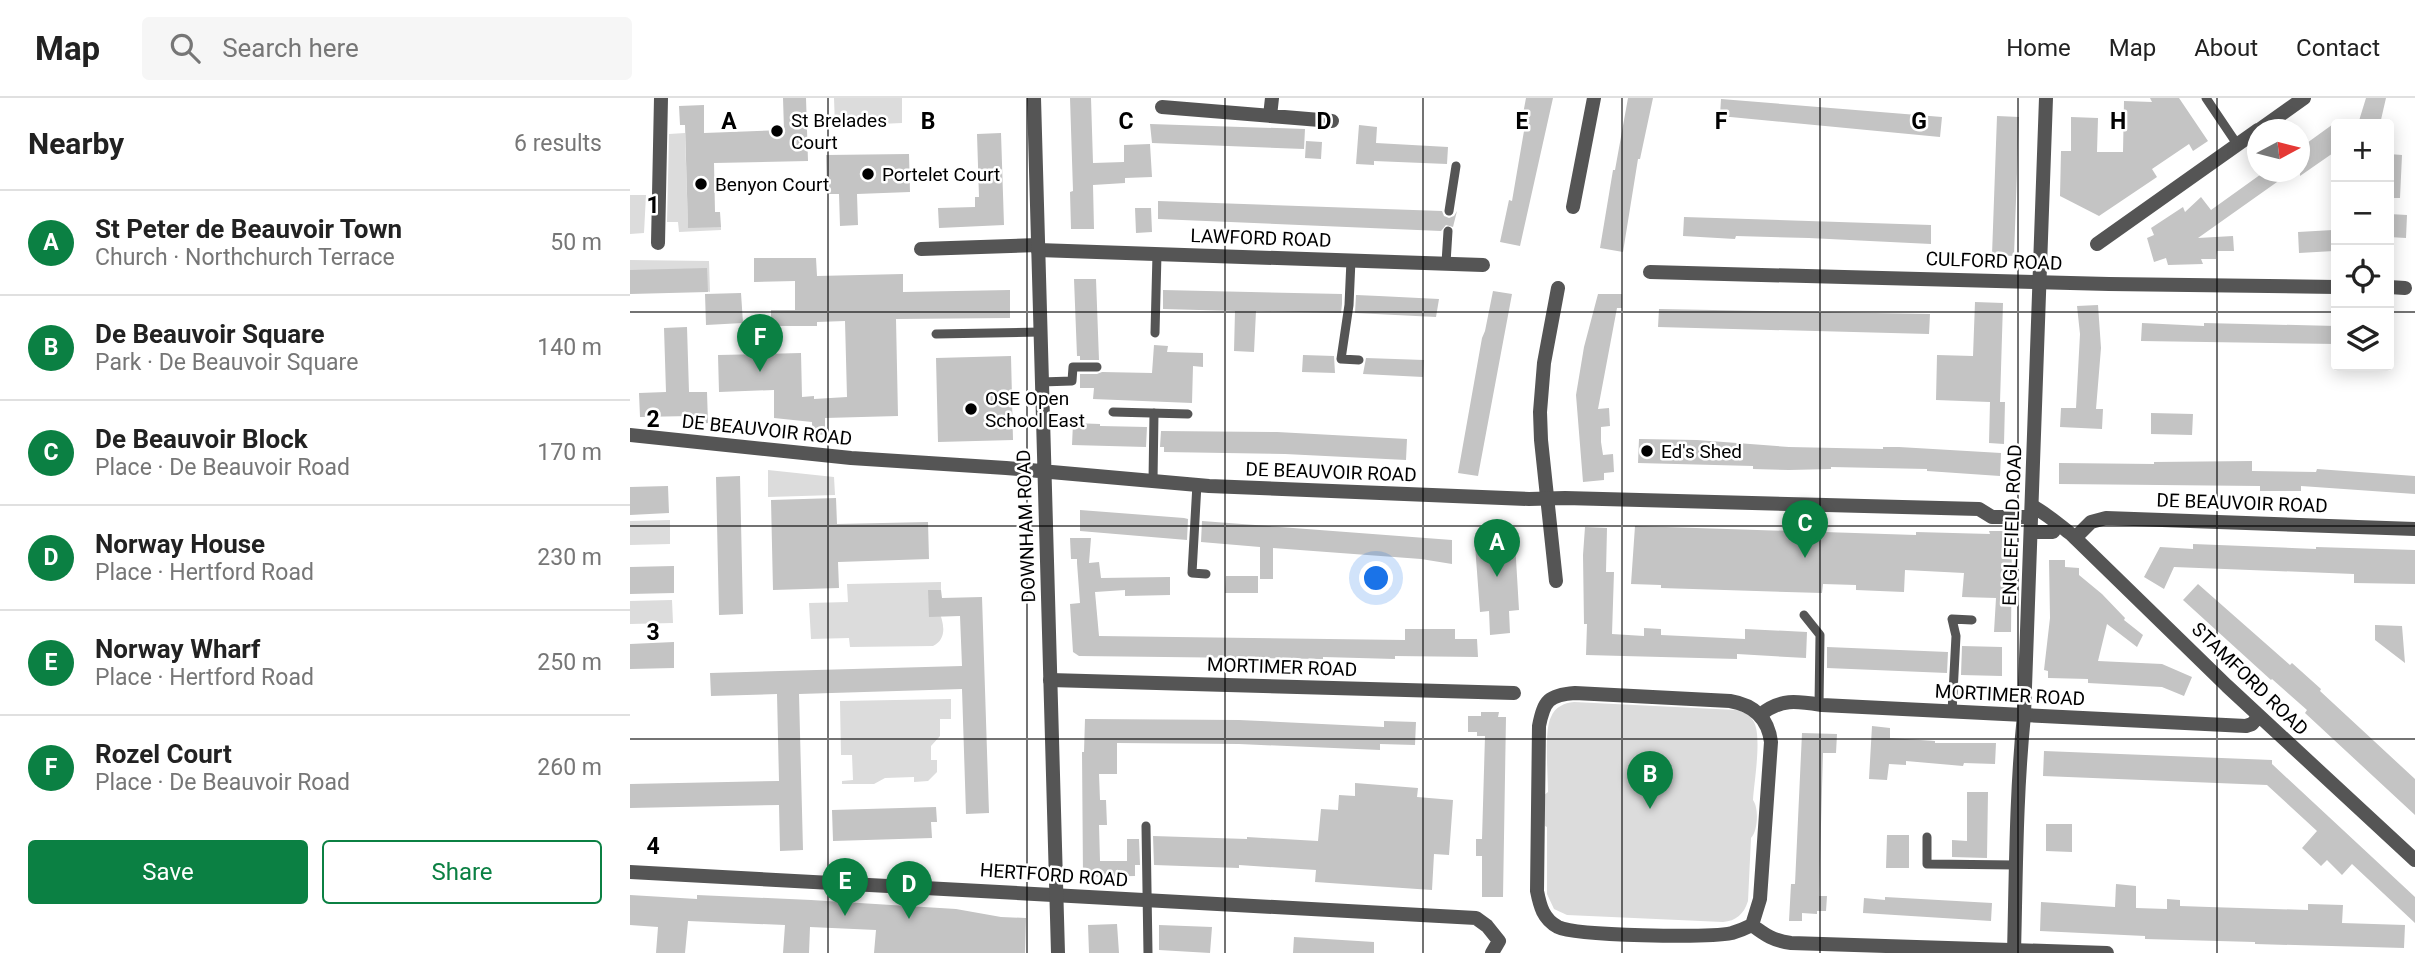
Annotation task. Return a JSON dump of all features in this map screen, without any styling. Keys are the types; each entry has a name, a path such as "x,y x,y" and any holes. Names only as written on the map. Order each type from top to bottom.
{"street":[{"path":"658,243 661,98"},
{"name":"DOWNHAM ROAD","path":"1034,98 1058,953"},
{"path":"1270,116 1272,98"},
{"path":"1573,207 1594,98"},
{"name":"ENGLEFIELD ROAD","path":"2014,951 2019,759 2024,715 2046,98"},
{"path":"2274,119 2304,98"},
{"path":"1162,107 1332,121"},
{"path":"2097,244 2247,137"},
{"name":"LAWFORD ROAD","path":"921,248 1038,247 1157,254 1483,265"},
{"name":"CULFORD ROAD","path":"1650,272 2109,285 2331,287"},
{"path":"1556,581 1540,412 1544,363 1558,288"},
{"path":"2394,288 2405,288"},
{"name":"DE BEAUVOIR ROAD","path":"630,435 851,458 1197,484 1548,498 1979,509 1992,517 2031,518"},
{"name":"DE BEAUVOIR ROAD","path":"2075,538 2091,522 2106,517 2415,528"},
{"path":"2031,518 2053,532 2058,525"},
{"name":"STAMFORD ROAD","path":"2031,518 2054,519 2259,716 2415,860"},
{"name":"MORTIMER ROAD","path":"1050,680 1514,693"},
{"path":"1575,693 1730,701 1750,707 1760,715 1768,726 1771,742 1760,899 1752,925 1733,933 1714,935 1644,934 1581,932 1559,928 1547,919 1539,906 1537,891 1539,726 1541,713 1550,698 1559,694 1575,693"},
{"name":"MORTIMER ROAD","path":"1760,715 1781,702 1792,701 1819,705 2246,726 2259,716"},
{"name":"HERTFORD ROAD","path":"630,872 946,887 1476,918 1487,926 1499,942 1492,953"},
{"path":"1752,925 1767,937 1790,943 2107,953"}],"lane":[{"path":"2206,98 2237,144"},
{"path":"1449,211 1456,166"},
{"path":"1446,263 1448,231"},
{"path":"1155,333 1157,254"},
{"path":"1351,260 1349,305 1341,359 1359,360"},
{"path":"936,334 1040,331"},
{"path":"1041,382 1072,381 1073,367 1097,367"},
{"path":"1112,412 1188,414"},
{"path":"1153,481 1154,413"},
{"path":"1197,484 1192,573 1206,574"},
{"path":"1804,615 1820,635 1819,705"},
{"path":"1952,712 1956,636 1952,619 1972,620"},
{"path":"1146,826 1148,953"},
{"path":"1927,836 1927,864 2016,865"}],"shaded area":[{"path":"834,98 902,98 902,123 835,126"},
{"path":"685,133 688,227 721,227 721,230 679,232 678,222 667,222 669,134"},
{"path":"630,195 646,195 644,233 630,234"},
{"path":"630,260 709,261 710,292 630,270"},
{"path":"768,470 834,477 835,495 768,497"},
{"path":"670,520 670,544 630,545 630,521"},
{"path":"941,582 941,590 929,590 943,627 943,635 933,646 850,647 849,638 811,639 809,603 848,602 847,584"},
{"path":"672,600 673,623 630,624 630,601"},
{"path":"951,699 951,719 940,719 940,736 931,746 931,760 937,760 937,772 928,781 914,782 914,777 885,778 874,784 842,784 842,781 853,780 852,755 841,755 840,701"},
{"path":"1574,702 1736,710 1747,714 1754,722 1757,760 1753,800 1757,819 1751,838 1748,901 1739,916 1723,922 1567,915 1554,909 1547,894 1547,827 1543,796 1548,792 1548,732 1551,717 1557,708"}],"building":[{"path":"783,98 806,98 808,161 714,163 715,212 720,212 721,227 688,228 685,125 680,125 679,106 704,105 704,133 784,130"},
{"path":"1070,98 1091,98 1093,163 1124,162 1124,145 1150,144 1152,177 1125,178 1125,183 1093,185 1094,229 1071,229 1070,192 1073,191"},
{"path":"1526,98 1553,98 1520,246 1500,242 1509,200 1512,201 1524,131 1520,130"},
{"path":"1628,98 1653,98 1638,159 1623,252 1600,248"},
{"path":"2150,98 2179,98 2208,141 2193,151 2189,144 2152,169 2157,177 2099,216 2060,196 2061,151 2071,151 2071,117 2098,118 2097,152 2123,152 2124,101 2152,102"},
{"path":"2366,98 2386,98 2381,119 2360,119"},
{"path":"1721,99 1942,117 1940,137 1720,116"},
{"path":"1997,116 2019,117 2014,256 1992,255"},
{"path":"1150,124 1305,129 1304,149 1152,143"},
{"path":"1359,125 1377,127 1376,143 1448,147 1447,164 1374,161 1374,165 1356,164"},
{"path":"2331,126 2331,154 2310,169 2310,141"},
{"path":"1001,133 1004,225 939,228 938,208 975,207 975,197 979,197 977,134"},
{"path":"1306,141 1322,142 1321,159 1305,158"},
{"name":"Portelet Court","path":"909,154 910,192 857,194 858,225 840,226 839,194 827,194 826,155"},
{"path":"2394,154 2402,155 2400,198 2394,198"},
{"path":"2250,182 2277,182 2198,238 2233,236 2234,251 2217,251 2216,259 2201,259 2203,264 2168,265 2166,258 2154,262 2147,238 2154,235 2151,228 2183,207 2185,212 2201,197 2211,210"},
{"path":"1158,201 1442,211 1444,216 1449,218 1457,211 1453,227 1446,225 1441,231 1158,219"},
{"path":"1135,208 1151,208 1152,232 1136,233"},
{"path":"2394,214 2407,215 2406,238 2394,237"},
{"path":"1684,217 1931,225 1931,244 1683,236"},
{"path":"2331,230 2331,251 2299,253 2298,232"},
{"path":"754,258 816,258 817,276 903,274 903,292 1010,290 1010,318 896,319 898,416 825,418 825,435 812,434 812,422 774,418 774,390 719,392 718,355 801,353 802,397 847,397 845,321 817,322 817,326 771,326 771,310 795,310 795,281 754,282"},
{"path":"707,268 708,292 630,294 630,270"},
{"path":"1074,279 1096,279 1099,360 1080,360 1080,356 1077,356"},
{"path":"1163,290 1342,294 1342,304 1341,313 1256,311 1254,352 1234,351 1235,311 1163,309"},
{"path":"1493,291 1512,294 1478,476 1458,473"},
{"path":"741,293 743,323 706,325 705,294"},
{"path":"1598,294 1622,294 1622,308 1617,308 1598,409 1609,408 1610,426 1601,427 1601,442 1603,455 1613,454 1614,472 1604,473 1604,480 1583,482 1576,395 1584,347"},
{"path":"1356,295 1439,299 1436,317 1355,313"},
{"path":"1975,302 2003,303 2000,402 2005,402 2004,444 1989,443 1990,402 1936,400 1937,355 1973,356"},
{"path":"2098,305 2101,348 2096,409 2103,409 2102,429 2060,427 2061,408 2076,408 2080,334 2077,306"},
{"path":"1659,309 1930,314 1929,334 1658,327"},
{"path":"2142,323 2331,326 2331,344 2141,341"},
{"path":"687,327 689,392 707,392 708,423 692,424 691,416 640,417 639,393 666,392 664,328"},
{"path":"1154,345 1168,346 1167,352 1203,353 1203,367 1193,366 1192,403 1093,399 1094,388 1080,388 1080,374 1152,373"},
{"path":"1303,355 1334,356 1335,373 1302,372"},
{"path":"1011,356 1013,440 938,442 936,358"},
{"path":"1366,358 1424,360 1423,377 1363,374"},
{"path":"2151,413 2193,414 2192,435 2151,434"},
{"path":"1073,423 1147,427 1146,447 1072,445"},
{"path":"1161,431 1277,432 1407,439 1406,460 1164,452 1164,447 1160,447"},
{"path":"1639,439 1789,447 1899,447 2001,453 2000,476 1927,469 1831,467 1789,470 1753,469 1753,466 1638,463"},
{"path":"2252,461 2252,471 2316,472 2317,469 2415,476 2415,494 2301,486 2301,491 2260,491 2260,486 2059,484 2059,463"},
{"path":"740,476 743,614 719,615 716,477"},
{"path":"668,486 669,513 630,515 630,487"},
{"path":"836,498 837,524 928,522 929,559 838,562 839,588 773,590 771,500"},
{"path":"1080,510 1188,519 1187,540 1080,531"},
{"path":"1202,521 1452,540 1452,564 1421,559 1273,548 1273,579 1260,579 1260,547 1201,542"},
{"path":"1635,526 1916,535 1916,532 1990,534 1989,531 2003,531 2012,540 2011,632 1994,632 1996,598 1962,597 1964,573 1905,570 1904,592 1856,590 1856,585 1823,584 1822,593 1661,588 1661,585 1631,584"},
{"path":"1585,527 1607,528 1606,572 1614,572 1612,634 1644,636 1644,628 1661,629 1661,635 1745,639 1745,629 1807,632 1806,658 1737,654 1737,659 1586,655 1583,555"},
{"path":"1070,538 1091,538 1089,563 1099,562 1101,578 1170,577 1170,595 1125,596 1125,590 1095,592 1099,636 1405,640 1405,629 1455,629 1455,639 1477,639 1478,657 1323,659 1079,656 1073,652 1070,604 1080,603 1077,559 1071,559"},
{"path":"1501,539 1501,543 1515,542 1519,610 1509,611 1510,633 1490,635 1489,611 1480,612 1475,545 1489,544 1488,540"},
{"path":"2193,544 2415,550 2415,584 2354,583 2354,574 2174,567 2164,589 2144,577 2160,547 2193,549"},
{"path":"2049,560 2065,560 2065,567 2079,568 2079,575 2143,635 2137,647 2107,624 2098,661 2162,664 2192,677 2184,696 2162,687 2088,683 2088,679 2048,678 2048,671 2044,670 2050,618"},
{"path":"674,566 674,593 630,594 630,567"},
{"path":"1226,576 1258,576 1258,593 1225,593"},
{"path":"2198,584 2321,689 2320,691 2415,779 2415,815 2305,713 2307,710 2183,600"},
{"path":"928,590 941,590 942,598 982,597 989,813 966,814 962,689 799,694 803,850 780,851 779,805 630,808 630,784 779,781 777,694 711,696 710,673 962,666 960,616 929,617"},
{"path":"2375,625 2402,626 2405,663 2375,640"},
{"path":"674,642 674,668 630,669 630,644"},
{"path":"1962,646 2002,647 2002,676 1961,675"},
{"path":"1827,647 1948,652 1947,673 1827,668"},
{"path":"1481,712 1499,712 1498,717 1506,717 1503,897 1482,897 1482,856 1476,856 1476,839 1482,839 1485,736 1468,732 1468,716 1481,716"},
{"path":"1085,719 1239,720 1384,727 1384,721 1416,722 1415,745 1380,744 1380,750 1239,744 1117,743 1117,774 1099,774 1100,800 1106,800 1107,825 1099,825 1100,861 1127,861 1127,839 1139,839 1140,865 1135,865 1135,876 1083,877 1082,752"},
{"path":"1872,726 1890,728 1890,738 1935,743 1996,743 1995,764 1964,763 1963,766 1906,761 1906,765 1889,764 1887,780 1869,779"},
{"path":"1802,733 1837,734 1836,753 1823,753 1819,896 1827,896 1826,911 1817,911 1817,914 1802,913 1802,921 1789,921 1791,884 1795,884"},
{"path":"2044,751 2272,760 2272,764 2415,897 2415,923 2352,864 2342,875 2327,860 2321,866 2302,848 2317,831 2267,785 2043,776"},
{"path":"1355,783 1418,788 1417,797 1453,800 1449,855 1434,854 1432,890 1315,882 1316,870 1239,865 1239,868 1154,865 1153,836 1318,841 1321,809 1338,810 1339,795 1355,796"},
{"path":"1967,792 1988,792 1987,858 1952,857 1952,840 1967,841"},
{"path":"936,807 937,822 931,822 932,838 833,841 832,810"},
{"path":"2046,824 2072,824 2072,852 2046,851"},
{"path":"1887,835 1909,835 1909,868 1886,868"},
{"path":"2116,884 2136,886 2136,908 2167,909 2167,899 2180,900 2180,906 2209,907 2308,910 2308,904 2343,905 2342,923 2405,925 2404,948 2145,939 2145,936 2040,931 2041,902 2115,907"},
{"path":"630,895 697,899 697,895 811,900 956,909 1001,917 1026,918 1025,953 874,953 876,930 810,927 809,953 783,953 785,925 688,921 685,953 656,953 658,927 630,925"},
{"path":"1885,897 1992,903 1991,921 1863,913 1864,898 1885,900"},
{"path":"1117,924 1119,953 1089,953 1088,925"},
{"path":"1159,925 1212,927 1210,953 1159,950"},
{"path":"1294,937 1374,942 1374,953 1293,953"}],"place":[{"name":"St Brelades Court","path":"777,131"},
{"name":"Portelet Court","path":"868,174"},
{"name":"Benyon Court","path":"701,184"},
{"name":"Rozel Court","path":"760,372"},
{"name":"OSE Open School East","path":"971,409"},
{"name":"Ed's Shed","path":"1647,451"},
{"name":"De Beauvoir Block","path":"1805,558"},
{"name":"St Peter de Beauvoir Town","path":"1497,577"},
{"name":"De Beauvoir Square","path":"1650,809"},
{"name":"Norway Wharf","path":"845,916"},
{"name":"Norway House","path":"909,919"}]}
